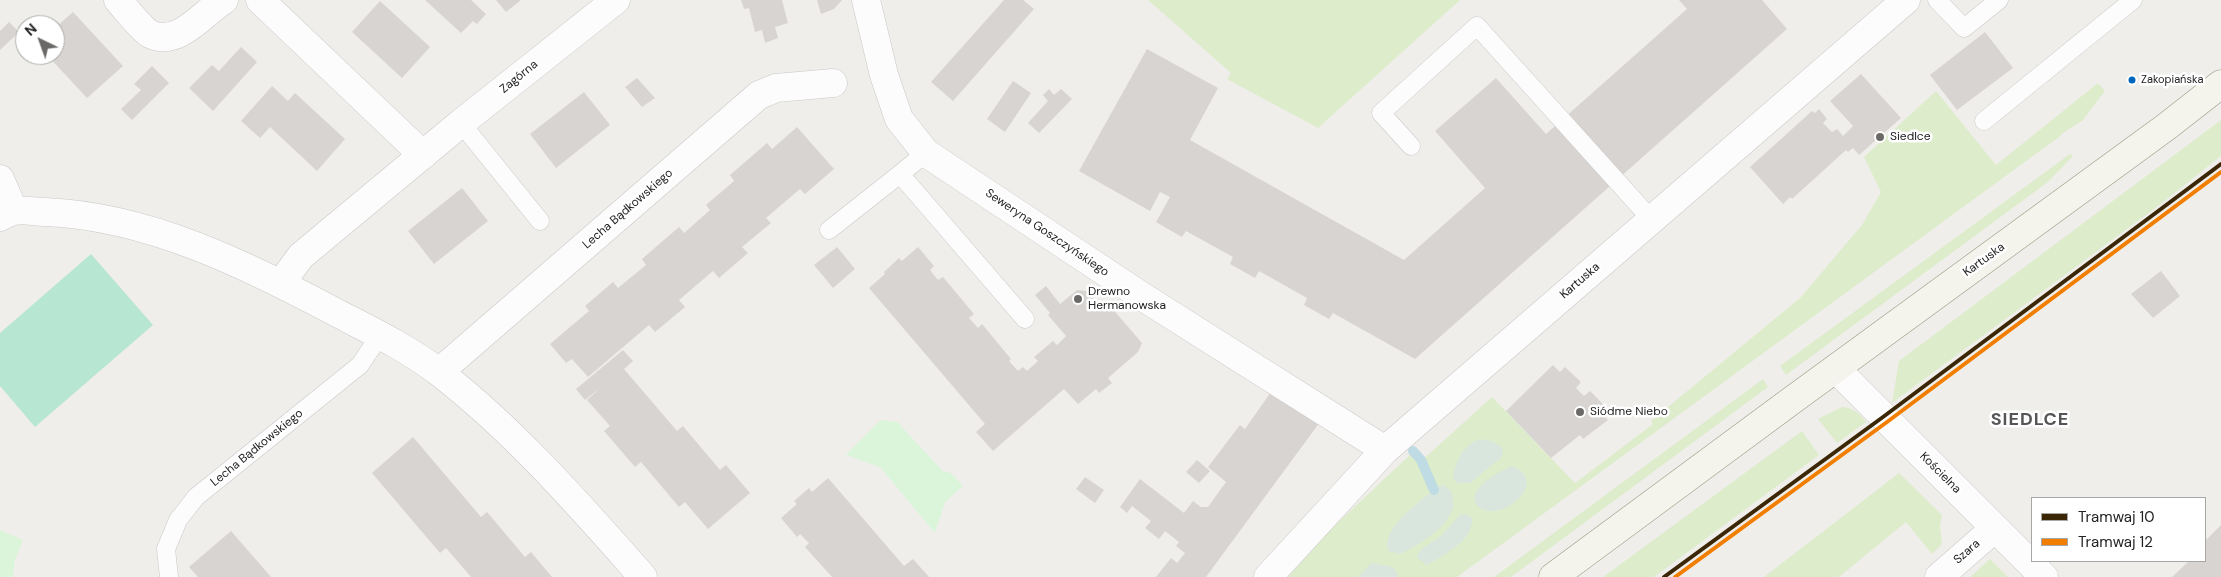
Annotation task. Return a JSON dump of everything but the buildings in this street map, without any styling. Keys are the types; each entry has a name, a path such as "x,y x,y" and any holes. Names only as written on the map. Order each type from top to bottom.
{"main road":[{"name":"Kartuska","path":"1553,577 2166,128 2221,84"}],"street":[{"path":"118,0 150,34 161,37 172,36 182,32 224,0"},
{"path":"260,0 423,154"},
{"name":"Zagórna","path":"281,283 301,256 461,123 616,0"},
{"name":"Seweryna Goszczyńskiego","path":"866,0 884,75 899,119 926,153 1150,302 1385,450"},
{"name":"Kartuska","path":"1268,577 1385,450 1906,0"},
{"name":"Lecha Bądkowskiego","path":"439,372 759,96 776,88 833,83"},
{"path":"0,179 7,214 67,213 134,227 199,247 281,283 380,336 439,372 501,425 578,504 643,577"},
{"name":"Kościelna","path":"1836,369 2044,577"},
{"name":"Szara","path":"1939,577 1995,528"}],"lane":[{"path":"1937,0 1964,28 1999,0"},
{"path":"1984,121 2133,0"},
{"path":"1411,146 1381,113 1477,26 1651,219"},
{"path":"461,123 540,221"},
{"path":"829,230 926,153"},
{"path":"900,174 1025,319"},
{"name":"Lecha Bądkowskiego","path":"169,577 166,549 178,520 196,497 360,365 380,336"}],"green space":[{"path":"1148,0 1460,0 1318,128 1227,79 1231,73"},
{"path":"2098,83 2105,91 2082,121 2064,132 1457,577 1288,577 1331,529 1412,453 1420,462 1492,397 1575,483 1653,424 1651,421 1800,298 1862,225 1881,192 1864,157 1936,91 1996,165"},
{"path":"2221,120 2221,156 2162,203 1892,403 1899,361"},
{"path":"2070,154 2073,156 2048,182 1786,375 1780,366"},
{"path":"91,254 153,325 35,427 0,386 0,333"},
{"path":"1763,379 1768,387 1511,577 1494,577"},
{"path":"1842,407 1850,408 1866,422 1837,443 1818,419"},
{"path":"881,420 897,422 943,471 951,473 963,486 945,502 935,533 880,467 846,455"},
{"path":"1802,431 1819,455 1654,577 1603,577"},
{"path":"1899,473 1942,515 1940,526 1942,544 1932,554 1906,522 1839,577 1764,577"},
{"path":"0,530 23,540 15,560 13,577 0,577"},
{"path":"1990,559 2008,577 1970,577"}],"shaded area":[{"path":"1479,439 1491,441 1502,447 1503,456 1470,483 1457,483 1453,477 1458,459 1473,442"},
{"path":"1512,466 1522,472 1526,479 1523,494 1517,501 1499,510 1488,511 1478,506 1475,499 1480,487 1493,476"},
{"path":"1444,485 1451,491 1453,503 1453,507 1445,522 1439,529 1407,551 1400,554 1389,551 1388,542 1390,534 1396,525 1413,507 1437,487"},
{"path":"1466,514 1472,518 1471,526 1468,533 1457,546 1427,565 1417,558 1422,549 1442,535 1460,515"},
{"path":"1371,563 1393,567 1398,575 1397,577 1358,577"}],"waterway":[{"path":"1413,451 1421,460 1434,490"}],"tram line":[{"name":"10","path":"1664,577 1883,417 2221,164"},
{"name":"12","path":"1675,577 1887,422 2221,172"}],"place":[{"name":"Zakopiańska","path":"2132,80"},
{"name":"Siedlce","path":"1880,137"},
{"name":"Drewno Hermanowska","path":"1078,299"},
{"name":"Siódme Niebo","path":"1580,412"}],"district":[{"name":"SIEDLCE","path":"2030,420"}]}
